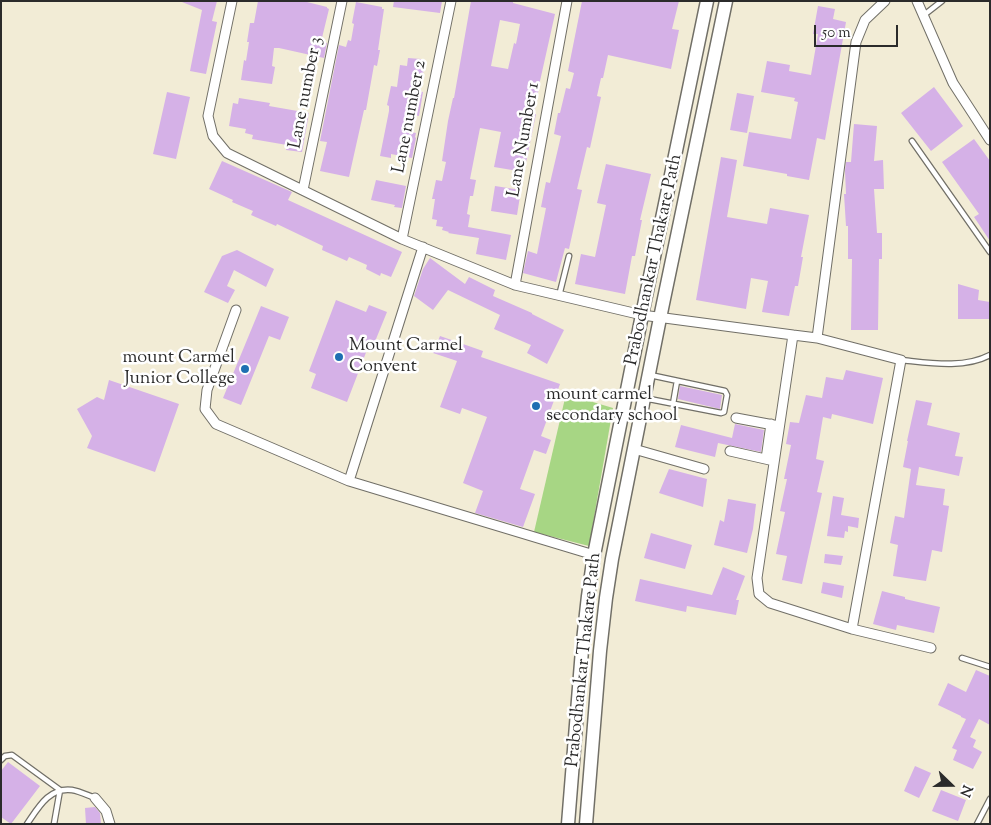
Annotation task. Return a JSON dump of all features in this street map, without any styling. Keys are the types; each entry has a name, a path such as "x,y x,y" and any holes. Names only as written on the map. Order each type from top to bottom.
{"main road":[{"name":"Prabodhankar Thakare Path","path":"568,824 583,641 594,555 707,1"},
{"name":"Prabodhankar Thakare Path","path":"586,824 606,598 612,559 726,1"}],"street":[{"path":"232,1 208,116 213,136 227,153 402,239 515,285 642,315 817,338 901,360 852,629"},
{"name":"Lane number 3","path":"303,190 342,1"},
{"name":"Lane number 2","path":"402,239 451,1"},
{"name":"Lane Number 1","path":"515,285 567,1"},
{"path":"817,338 856,42 865,20 884,1"},
{"path":"917,1 953,83 990,140"},
{"path":"349,482 423,248"},
{"path":"236,310 207,390 205,409 216,424 349,482 594,555"},
{"path":"793,336 770,460 756,578 759,594 770,603 852,629 931,648"},
{"path":"736,418 775,425"},
{"path":"634,449 704,469"},
{"path":"730,451 770,460"},
{"path":"95,798 106,811 110,824"}],"lane":[{"path":"924,15 942,1"},
{"path":"912,141 990,252"},
{"path":"559,296 569,256"},
{"path":"901,360 954,365 985,358 990,355"},
{"path":"644,398 723,413 727,395 724,391 649,375"},
{"path":"673,404 677,381"},
{"path":"962,658 990,667"},
{"path":"1,760 5,756 12,755 60,790"},
{"path":"54,824 60,790"},
{"path":"27,824 46,798 60,790 72,790 95,798"},
{"path":"977,824 990,799"}],"green space":[{"path":"566,394 613,408 589,546 534,532"}],"building":[{"path":"183,1 217,1 212,21 217,22 206,74 190,71 202,10"},
{"path":"258,1 303,1 327,7 329,9 321,42 327,43 324,58 274,48 272,66 275,67 272,84 241,80 249,42 247,42 250,23 254,23"},
{"path":"394,1 442,1 440,13 393,7"},
{"path":"471,1 513,1 513,3 555,14 540,81 534,114 536,114 524,172 494,167 501,132 480,128 470,179 476,180 473,196 470,196 467,214 470,215 468,227 511,235 506,260 476,254 479,238 448,233 442,230 443,227 436,226 437,220 432,219 435,199 432,199 436,180 442,181 446,162 442,161 448,121 454,98","holes":["500,20 520,24 508,69 491,66"]},
{"path":"582,1 679,1 672,29 679,30 671,69 608,55 597,96 601,97 590,148 587,147 577,189 582,190 569,249 565,248 556,282 523,273 528,251 537,254 546,208 541,207 546,182 550,183 561,136 554,134 558,113 560,113 566,88 570,89 574,73 568,71"},
{"path":"356,2 384,9 377,66 374,65 366,110 364,110 349,177 320,171 327,142 320,141 339,45 346,47 348,40 351,41"},
{"path":"818,6 835,9 833,19 846,22 825,140 817,138 809,180 743,166 749,132 791,139 798,102 794,101 795,98 761,92 767,61 790,65 789,71 811,75 818,34 813,34"},
{"path":"408,58 421,59 421,64 424,64 423,75 419,75 418,91 423,92 419,116 410,114 406,131 416,133 412,158 391,154 391,158 380,156 389,111 389,106 387,105 391,86 397,87 400,65 407,66"},
{"path":"934,87 963,126 931,151 901,113"},
{"path":"167,92 190,97 176,159 153,154"},
{"path":"737,93 754,96 747,133 730,130"},
{"path":"239,98 270,103 269,106 309,113 302,152 286,150 287,145 252,139 253,135 245,133 246,129 229,126 233,103 238,104"},
{"path":"854,124 877,126 874,161 883,160 884,189 874,189 877,233 882,233 882,259 879,259 878,330 851,330 852,259 848,259 848,226 846,226 844,194 846,194 846,162 851,162"},
{"path":"974,139 990,161 990,241 974,217 979,214 942,162"},
{"path":"721,157 737,160 727,217 767,224 770,208 809,215 798,286 795,286 789,316 762,312 768,281 751,278 746,309 696,300"},
{"path":"222,161 292,192 288,200 402,252 391,277 381,273 380,276 366,269 367,265 349,257 347,261 322,250 323,246 277,224 276,226 251,215 253,211 209,189"},
{"path":"606,164 651,174 640,220 642,220 635,256 632,256 625,294 575,284 581,254 595,257 606,205 597,203"},
{"path":"376,180 406,186 402,208 371,200"},
{"path":"495,186 521,190 517,215 491,211"},
{"path":"237,250 274,269 266,287 234,270 227,286 235,290 228,303 204,292 222,256"},
{"path":"430,258 465,284 469,277 495,290 493,296 532,313 564,330 547,364 527,353 531,345 494,329 500,315 448,290 433,310 414,296 423,269"},
{"path":"958,284 979,290 978,300 990,302 990,319 958,319"},
{"name":"Mount Carmel Convent","path":"336,300 366,312 369,305 387,312 374,344 370,342 347,402 311,388 316,374 309,371"},
{"name":"mount Carmel Junior College","path":"261,306 289,317 280,340 269,336 241,405 223,398"},
{"path":"440,336 483,351 481,357 560,384 541,436 551,440 546,454 534,450 520,489 535,494 523,527 475,513 483,491 463,483 487,417 462,408 460,414 440,407 457,361 433,353"},
{"path":"846,370 883,378 873,424 832,414 831,419 823,417 816,459 824,461 817,492 822,493 802,584 782,580 787,556 776,554 785,512 780,511 787,479 784,479 791,445 786,444 790,422 799,423 806,395 822,398 826,377 843,380"},
{"path":"109,380 179,404 155,472 87,448 92,436 77,409 97,397 104,400"},
{"path":"680,386 722,395 720,409 678,399"},
{"path":"916,400 932,403 927,425 960,433 955,456 963,457 959,476 919,467 916,485 945,489 943,505 949,506 942,552 932,550 926,581 893,576 898,545 890,543 895,516 904,518 911,469 903,467"},
{"path":"735,424 764,430 761,452 718,443 715,457 675,447 681,425 732,438"},
{"path":"669,469 707,479 703,507 659,493"},
{"path":"833,496 844,498 841,515 859,518 858,528 848,526 848,532 845,531 844,538 827,536"},
{"path":"728,499 756,504 753,529 747,553 714,545 720,520 724,522"},
{"path":"651,533 692,545 685,569 644,558"},
{"path":"825,554 843,556 841,565 824,563"},
{"path":"723,567 745,576 736,600 739,600 736,615 687,606 686,612 635,601 640,579 712,595"},
{"path":"823,582 844,586 842,598 821,593"},
{"path":"882,591 905,597 905,599 940,607 934,633 897,625 896,630 873,624"},
{"path":"976,670 990,676 990,725 979,719 970,737 976,740 973,747 982,752 973,769 953,760 957,750 952,748 966,719 938,705 948,683 966,692"},
{"path":"8,762 40,786 11,824 1,817 1,771"},
{"path":"915,766 931,773 919,798 904,791"},
{"path":"941,790 966,800 958,821 932,811"},
{"path":"95,807 100,813 101,824 86,824 85,808"}],"place":[{"name":"Mount Carmel Convent","path":"339,357"},
{"name":"mount Carmel Junior College","path":"245,369"},
{"name":"mount carmel secondary school","path":"536,406"}]}
